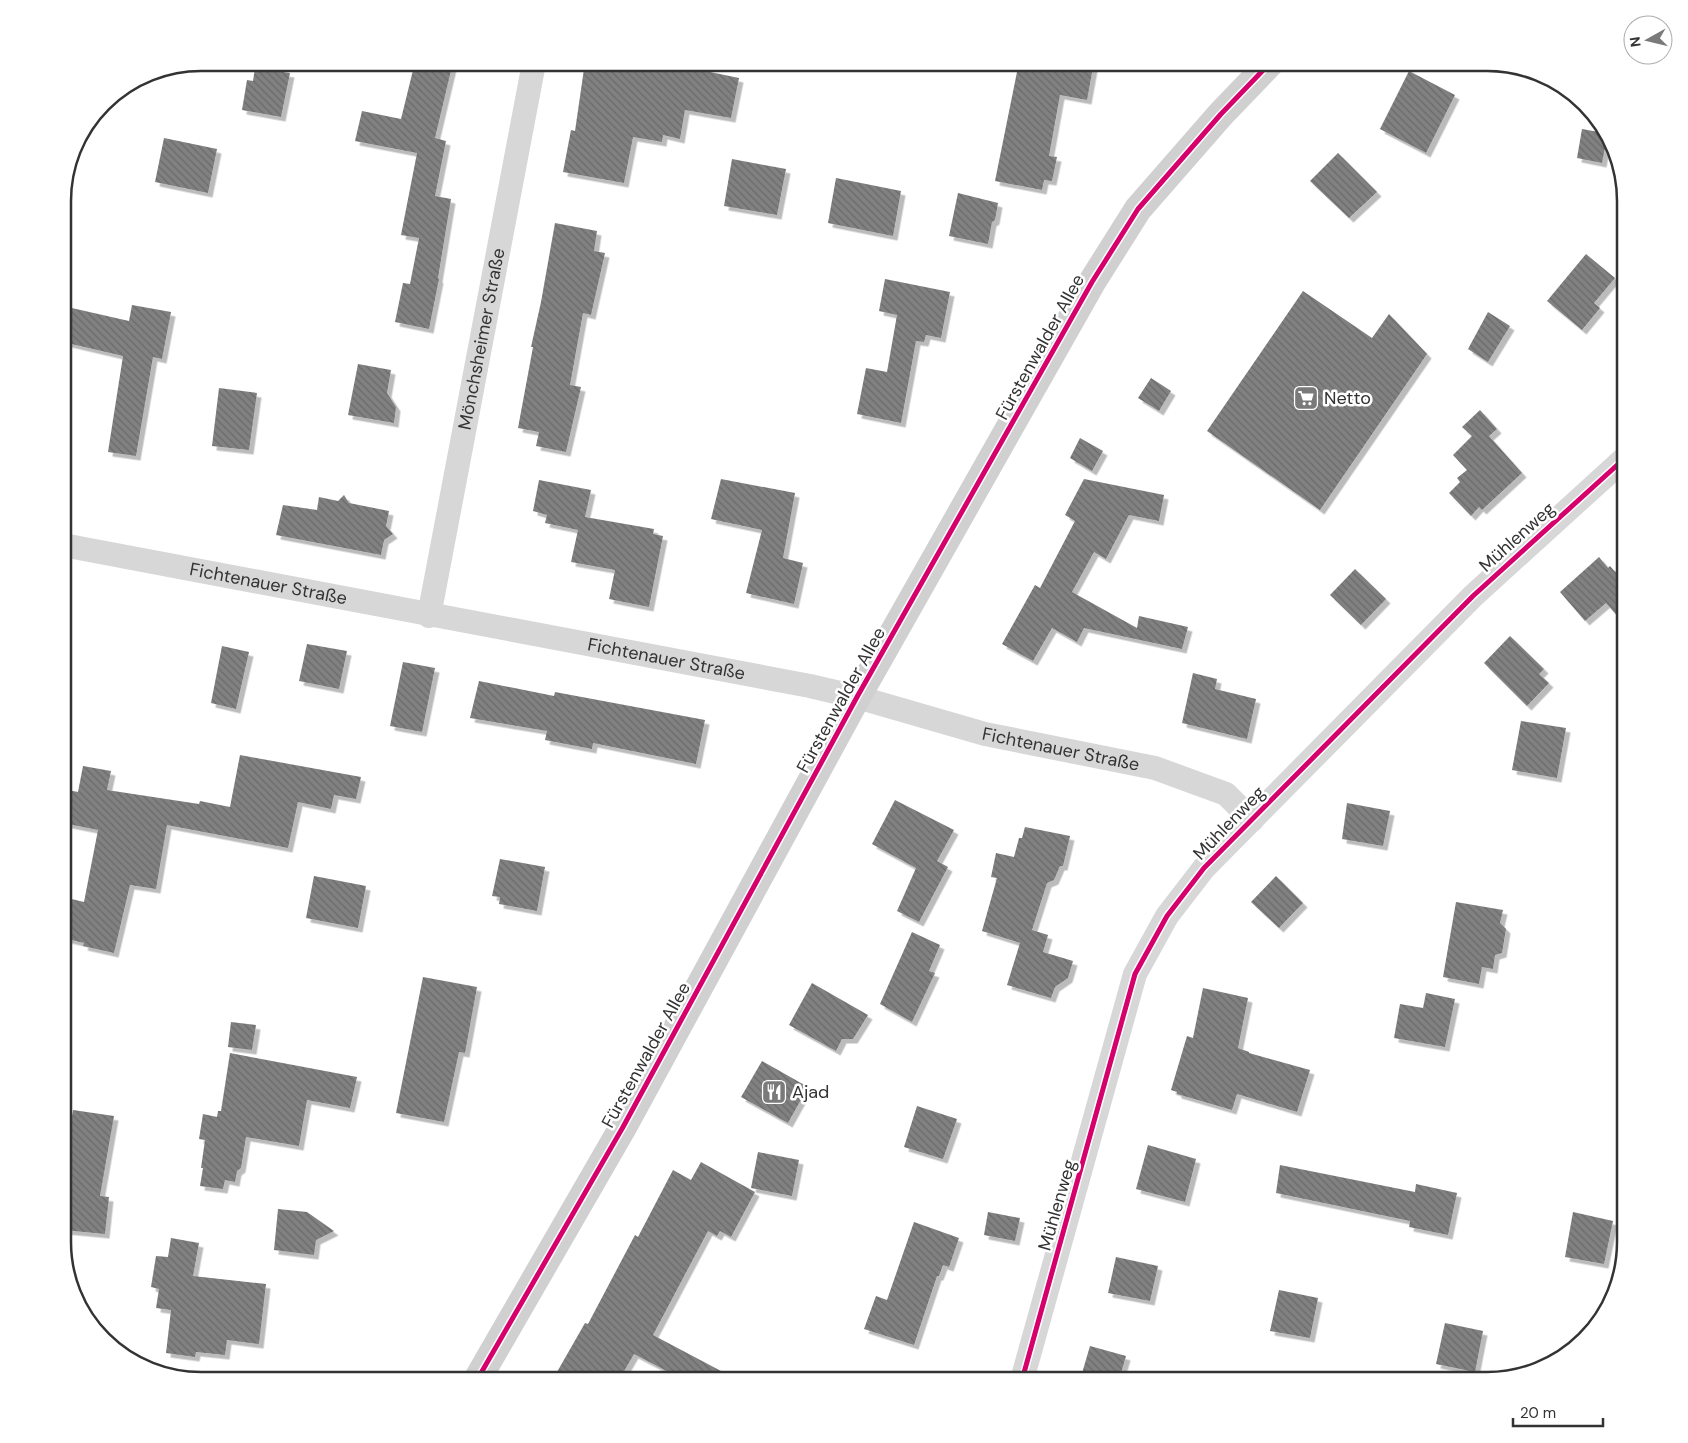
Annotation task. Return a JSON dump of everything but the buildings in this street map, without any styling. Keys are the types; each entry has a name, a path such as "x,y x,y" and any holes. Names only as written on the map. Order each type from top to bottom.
{"main road":[{"name":"Fürstenwalder Allee","path":"481,1372 623,1127 857,697 1092,282 1138,209 1221,114 1262,71"}],"street":[{"name":"Mönchsheimer Straße","path":"429,616 532,71"},
{"name":"Mühlenweg","path":"1024,1372 1135,974 1167,916 1204,868 1473,596 1617,466"},
{"name":"Fichtenauer Straße","path":"72,548 810,686 857,697 985,734 1155,768 1226,794 1252,820"}],"cycle path":[{"path":"482,1372 623,1127 857,697 1092,282 1138,209 1221,114 1262,71"},
{"path":"1024,1372 1135,974 1167,916 1204,868 1473,596 1617,465"}],"place":[{"name":"Netto","path":"1306,398"},
{"name":"Ajad","path":"774,1092"}]}
